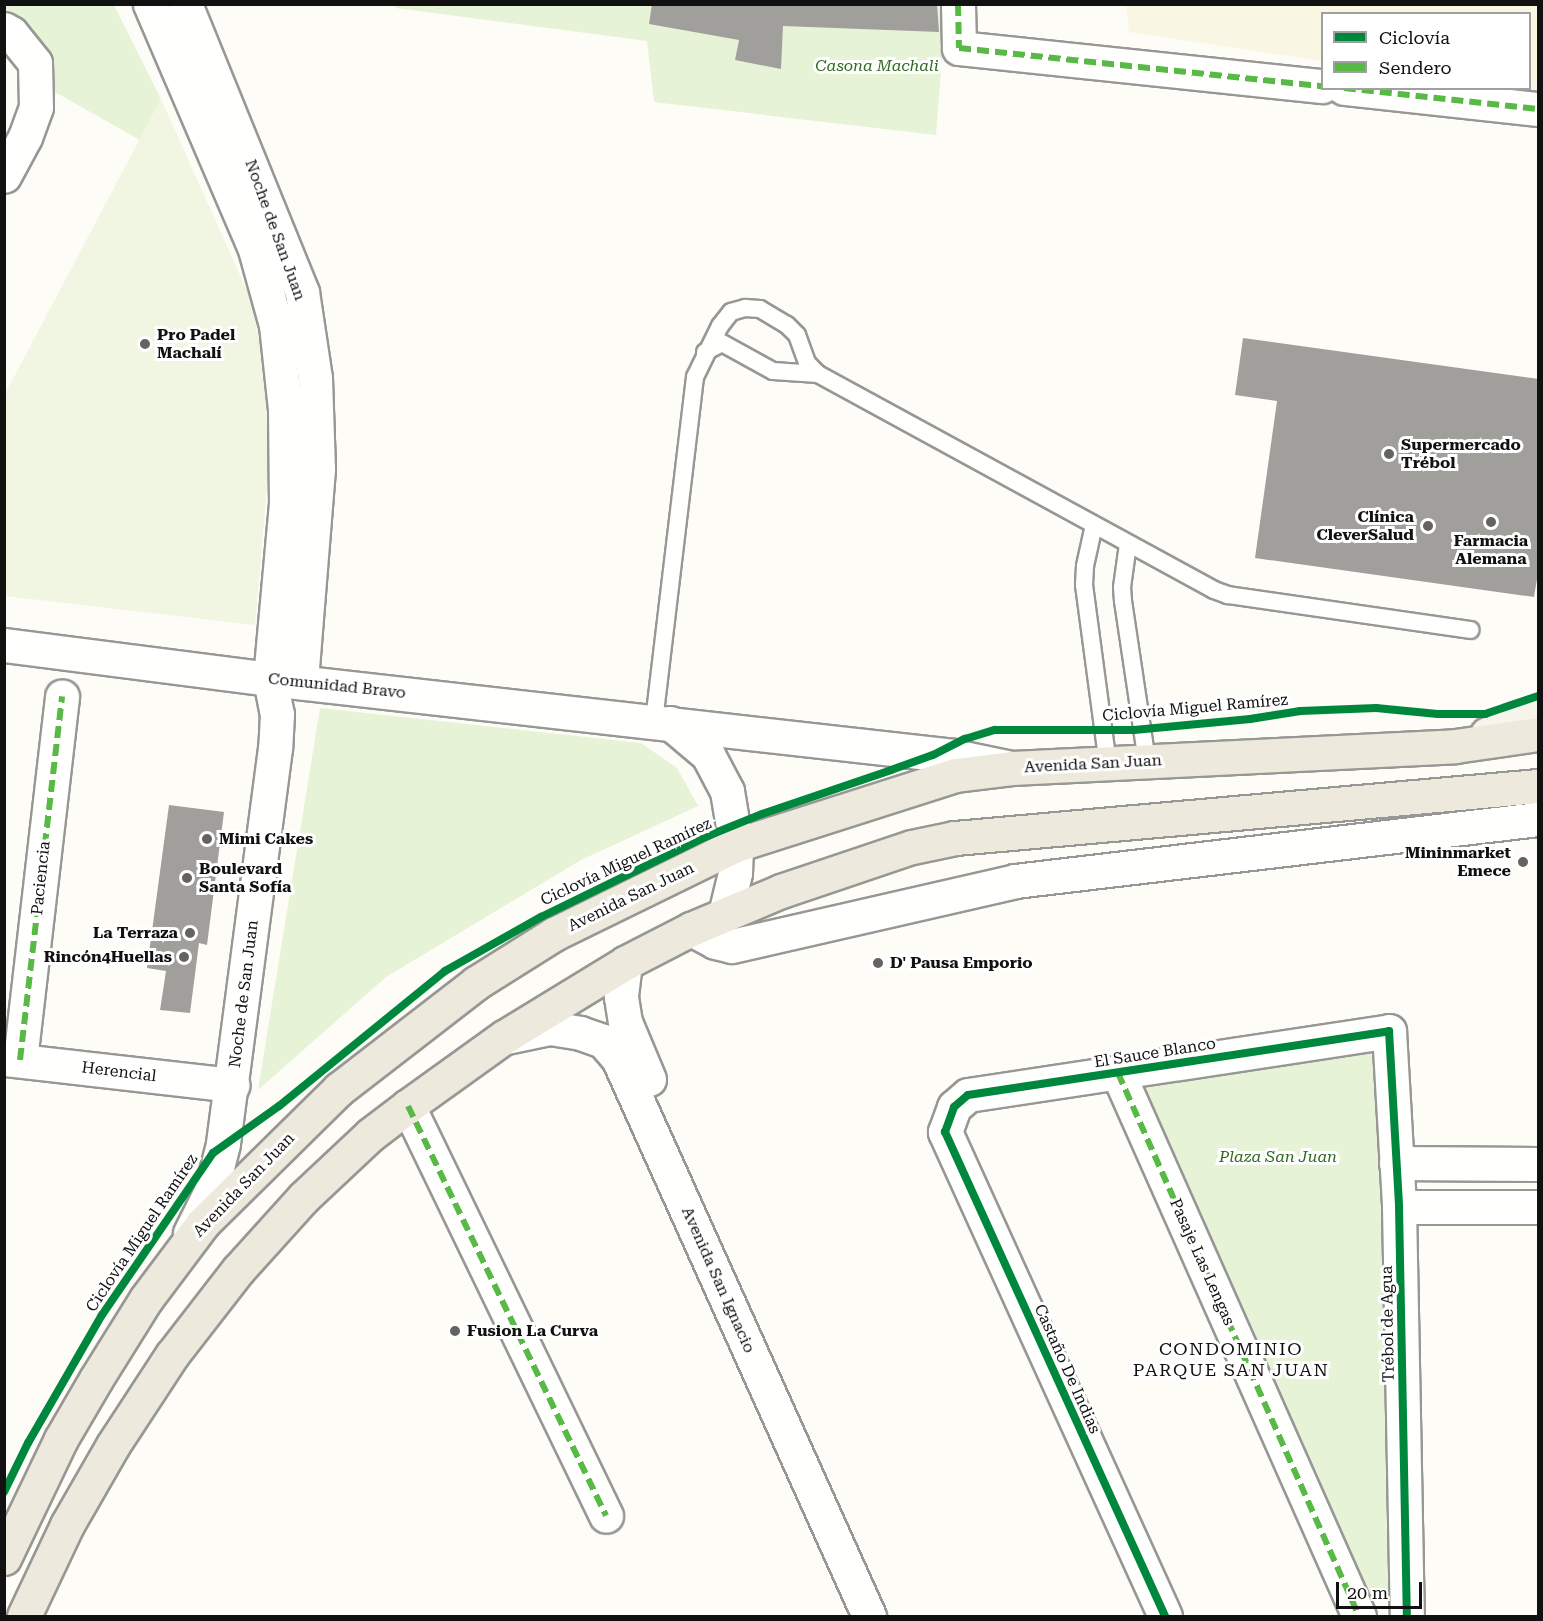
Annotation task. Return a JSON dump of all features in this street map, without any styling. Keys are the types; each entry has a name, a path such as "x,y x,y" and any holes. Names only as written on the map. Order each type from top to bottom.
{"main road":[{"path":"1455,746 1539,714"},
{"name":"Avenida San Juan","path":"4,1558 84,1399 146,1299 203,1223 339,1089 476,983 554,934 736,845 956,775 1012,768 1455,746 1539,734"},
{"path":"24,1617 67,1525 112,1444 172,1355 238,1270 304,1197 370,1135 408,1106 504,1037 625,963 725,914 839,870 912,847 955,838 1532,785"}],"street":[{"path":"150,4 255,249 276,326 285,409 285,680"},
{"name":"Noche de San Juan","path":"174,1264 211,1191 223,1144 275,748 277,714 285,680 318,469 315,378 302,292 185,4"},
{"path":"958,4 959,48 1321,86"},
{"path":"4,29 11,33 35,63 36,107 25,137 4,176"},
{"path":"1363,90 1539,109"},
{"name":"Comunidad Bravo","path":"4,645 285,680 954,756 1012,768"},
{"name":"Paciencia","path":"12,1060 62,696"},
{"path":"662,722 708,755 727,791 736,845 735,873 725,914"},
{"path":"691,929 732,946 1015,881 1539,819"},
{"name":"Avenida San Ignacio","path":"625,963 621,997 625,1022 869,1617"},
{"name":"Avenida San Ignacio","path":"504,1037 550,1028 580,1033 603,1041 618,1058 893,1617"},
{"name":"El Sauce Blanco","path":"945,1132 954,1107 968,1095 1389,1031"},
{"name":"Trébol de Agua","path":"1389,1031 1399,1207 1407,1617"},
{"name":"Herencial","path":"12,1060 232,1085"},
{"name":"Pasaje Las Lengas","path":"1118,1073 1359,1617"},
{"path":"408,1106 606,1516"},
{"name":"Castaño De Indias","path":"945,1132 1165,1617"},
{"path":"1396,1164 1539,1164"},
{"path":"1399,1207 1539,1207"}],"lane":[{"path":"662,722 690,406 695,377 705,352 720,326 732,312 745,308 760,309 788,325 797,334 807,363 818,374 1214,590 1228,595 1470,630"},
{"path":"705,352 722,344 773,371 818,374"},
{"path":"1094,525 1085,566 1084,585 1108,764"},
{"path":"1128,544 1122,587 1123,601 1147,762"}],"shaded area":[{"path":"1126,5 1538,5 1538,95 1506,90 1531,90 1531,12 1321,12 1321,61 1129,32"}],"green space":[{"name":"Casona Machali","path":"397,4 946,5 936,135 654,102 647,41 395,8"},
{"path":"5,5 114,5 161,99 140,140 46,87 5,17"},
{"name":"Pro Padel Machalí","path":"161,99 251,300 269,389 268,475 255,625 5,596 5,394"},
{"path":"320,708 641,743 677,768 698,806 581,860 386,977 258,1090"},
{"name":"Plaza San Juan","path":"1367,1049 1377,1062 1391,1593 1383,1598 1374,1598 1367,1587 1138,1099 1144,1070"}],"building":[{"path":"652,4 937,4 939,32 783,26 781,69 735,60 739,40 649,24"},
{"path":"1243,338 1539,379 1539,567 1534,597 1255,558 1277,401 1235,395"},
{"name":"Boulevard Santa Sofía","path":"169,805 224,812 207,945 199,943 190,1013 160,1010 166,971 147,968"}],"marked path":[{"path":"958,4 959,48 1321,86"},
{"path":"1362,90 1538,109"},
{"path":"20,1060 62,696"},
{"path":"1118,1073 1359,1616"},
{"path":"408,1106 606,1516"}],"cycle path":[{"name":"Ciclovía Miguel Ramírez","path":"4,1492 28,1443 102,1315 213,1153 279,1106 445,971 541,917 705,837 762,814 933,755 965,739 995,730 1134,730 1250,719 1300,711 1376,708 1438,714 1485,714 1538,696"},
{"path":"1165,1616 945,1132 954,1107 968,1095 1389,1031 1399,1207 1407,1616"}],"place":[{"name":"Pro Padel Machalí","path":"145,344"},
{"name":"Supermercado Trébol","path":"1389,454"},
{"name":"Farmacia Alemana","path":"1491,522"},
{"name":"Clínica CleverSalud","path":"1428,526"},
{"name":"Mimi Cakes","path":"207,839"},
{"name":"Mininmarket Emece","path":"1523,862"},
{"name":"Boulevard Santa Sofía","path":"187,878"},
{"name":"La Terraza","path":"190,933"},
{"name":"Rincón4Huellas","path":"184,957"},
{"name":"D' Pausa Emporio","path":"878,963"},
{"name":"Fusion La Curva","path":"455,1331"}],"district":[{"name":"CONDOMINIO PARQUE SAN JUAN","path":"1231,1360"}]}
